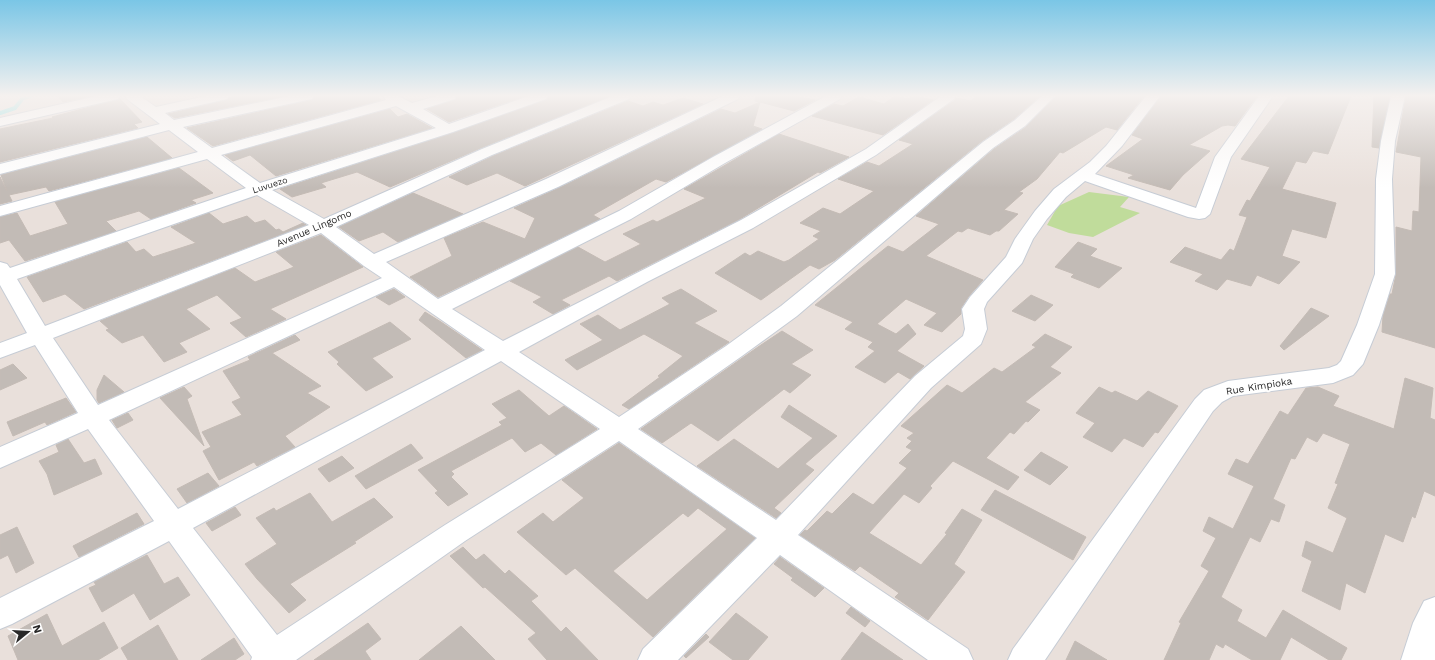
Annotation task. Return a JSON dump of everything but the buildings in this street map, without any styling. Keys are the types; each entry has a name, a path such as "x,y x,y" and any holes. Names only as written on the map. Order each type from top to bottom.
{"street":[{"path":"0,169 169,127"},
{"path":"173,127 258,189 323,226 437,308 672,464 777,538 956,660"},
{"path":"0,211 297,127"},
{"path":"444,127 448,129"},
{"name":"Luvuezo","path":"2,274 258,189 454,127"},
{"name":"Avenue Lingomo","path":"0,351 323,226 480,154 548,127"},
{"path":"371,262 552,183 669,127"},
{"path":"437,308 625,215 776,127"},
{"path":"0,614 173,525 502,350 768,212 871,152 906,127"},
{"path":"2,274 40,336 93,417 272,659 455,533 619,430 734,351 789,311 988,146 1015,127"},
{"path":"655,660 777,538 923,382 973,339 976,329 973,309 977,300 1015,259 1024,239 1041,215 1060,193 1110,151 1129,127"},
{"path":"1083,175 1199,214 1204,210 1223,157 1244,127"},
{"name":"Rue Kimpioka","path":"1025,660 1204,405 1213,396 1228,390 1333,375 1345,370 1351,364 1368,325 1385,274 1384,178 1391,127"},
{"path":"0,458 395,279"},
{"path":"1418,660 1429,623 1435,611"}],"green space":[{"path":"1089,192 1129,197 1120,207 1140,213 1093,237 1069,233 1047,225 1058,206"}]}
